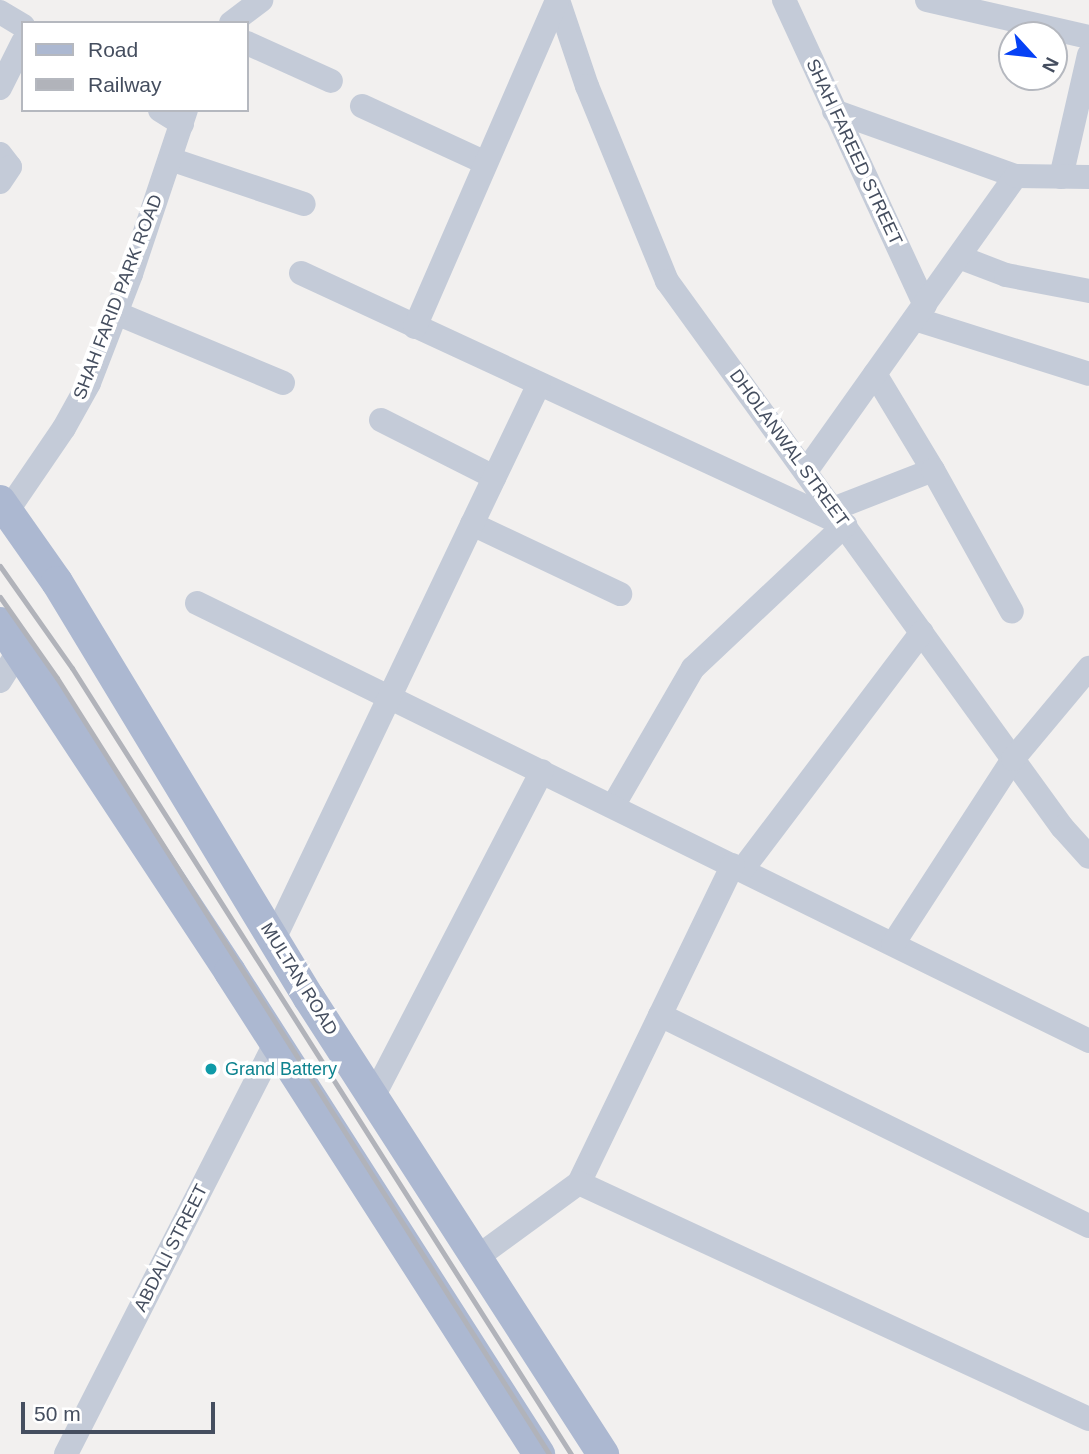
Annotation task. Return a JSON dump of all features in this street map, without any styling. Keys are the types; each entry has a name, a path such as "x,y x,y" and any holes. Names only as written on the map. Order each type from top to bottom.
{"main road":[{"name":"MULTAN ROAD","path":"4,505 57,582 274,940 373,1097 603,1454"},
{"path":"0,623 275,1043 538,1454"}],"street":[{"path":"223,21 230,0"},
{"path":"234,21 261,0"},
{"path":"415,327 558,0"},
{"name":"DHOLANWAL STREET","path":"558,0 587,86 667,281 1062,827 1088,854"},
{"name":"SHAH FAREED STREET","path":"783,0 920,312"},
{"path":"927,0 1089,37"},
{"path":"0,12 21,25"},
{"path":"248,43 331,81"},
{"path":"0,88 21,46"},
{"path":"1061,177 1089,55"},
{"path":"362,106 486,163"},
{"path":"834,111 1016,176 1089,177"},
{"path":"167,112 184,117"},
{"name":"SHAH FARID PARK ROAD","path":"4,505 71,417 89,383 184,117"},
{"path":"0,154 10,167 0,182"},
{"path":"170,159 304,204"},
{"path":"806,471 1016,176"},
{"path":"959,257 1006,275 1089,292"},
{"path":"301,273 539,384 839,517"},
{"path":"920,312 1089,374"},
{"path":"116,313 284,383"},
{"path":"875,374 933,470 1012,612"},
{"path":"274,940 539,384"},
{"path":"381,421 494,477"},
{"path":"613,806 693,668 839,517 933,470"},
{"path":"472,524 620,594"},
{"path":"197,603 1089,1041"},
{"path":"476,1258 579,1183 660,1015 737,868 922,632"},
{"path":"0,681 19,651"},
{"path":"893,944 1013,759 1089,668"},
{"path":"373,1097 542,771"},
{"path":"660,1015 1089,1226"},
{"name":"ABDALI STREET","path":"66,1454 275,1043"},
{"path":"579,1183 1089,1419"}],"railway":[{"path":"0,566 72,668 571,1454"},
{"path":"0,597 57,678 549,1454"}],"place":[{"name":"Grand Battery","path":"211,1069"}]}
